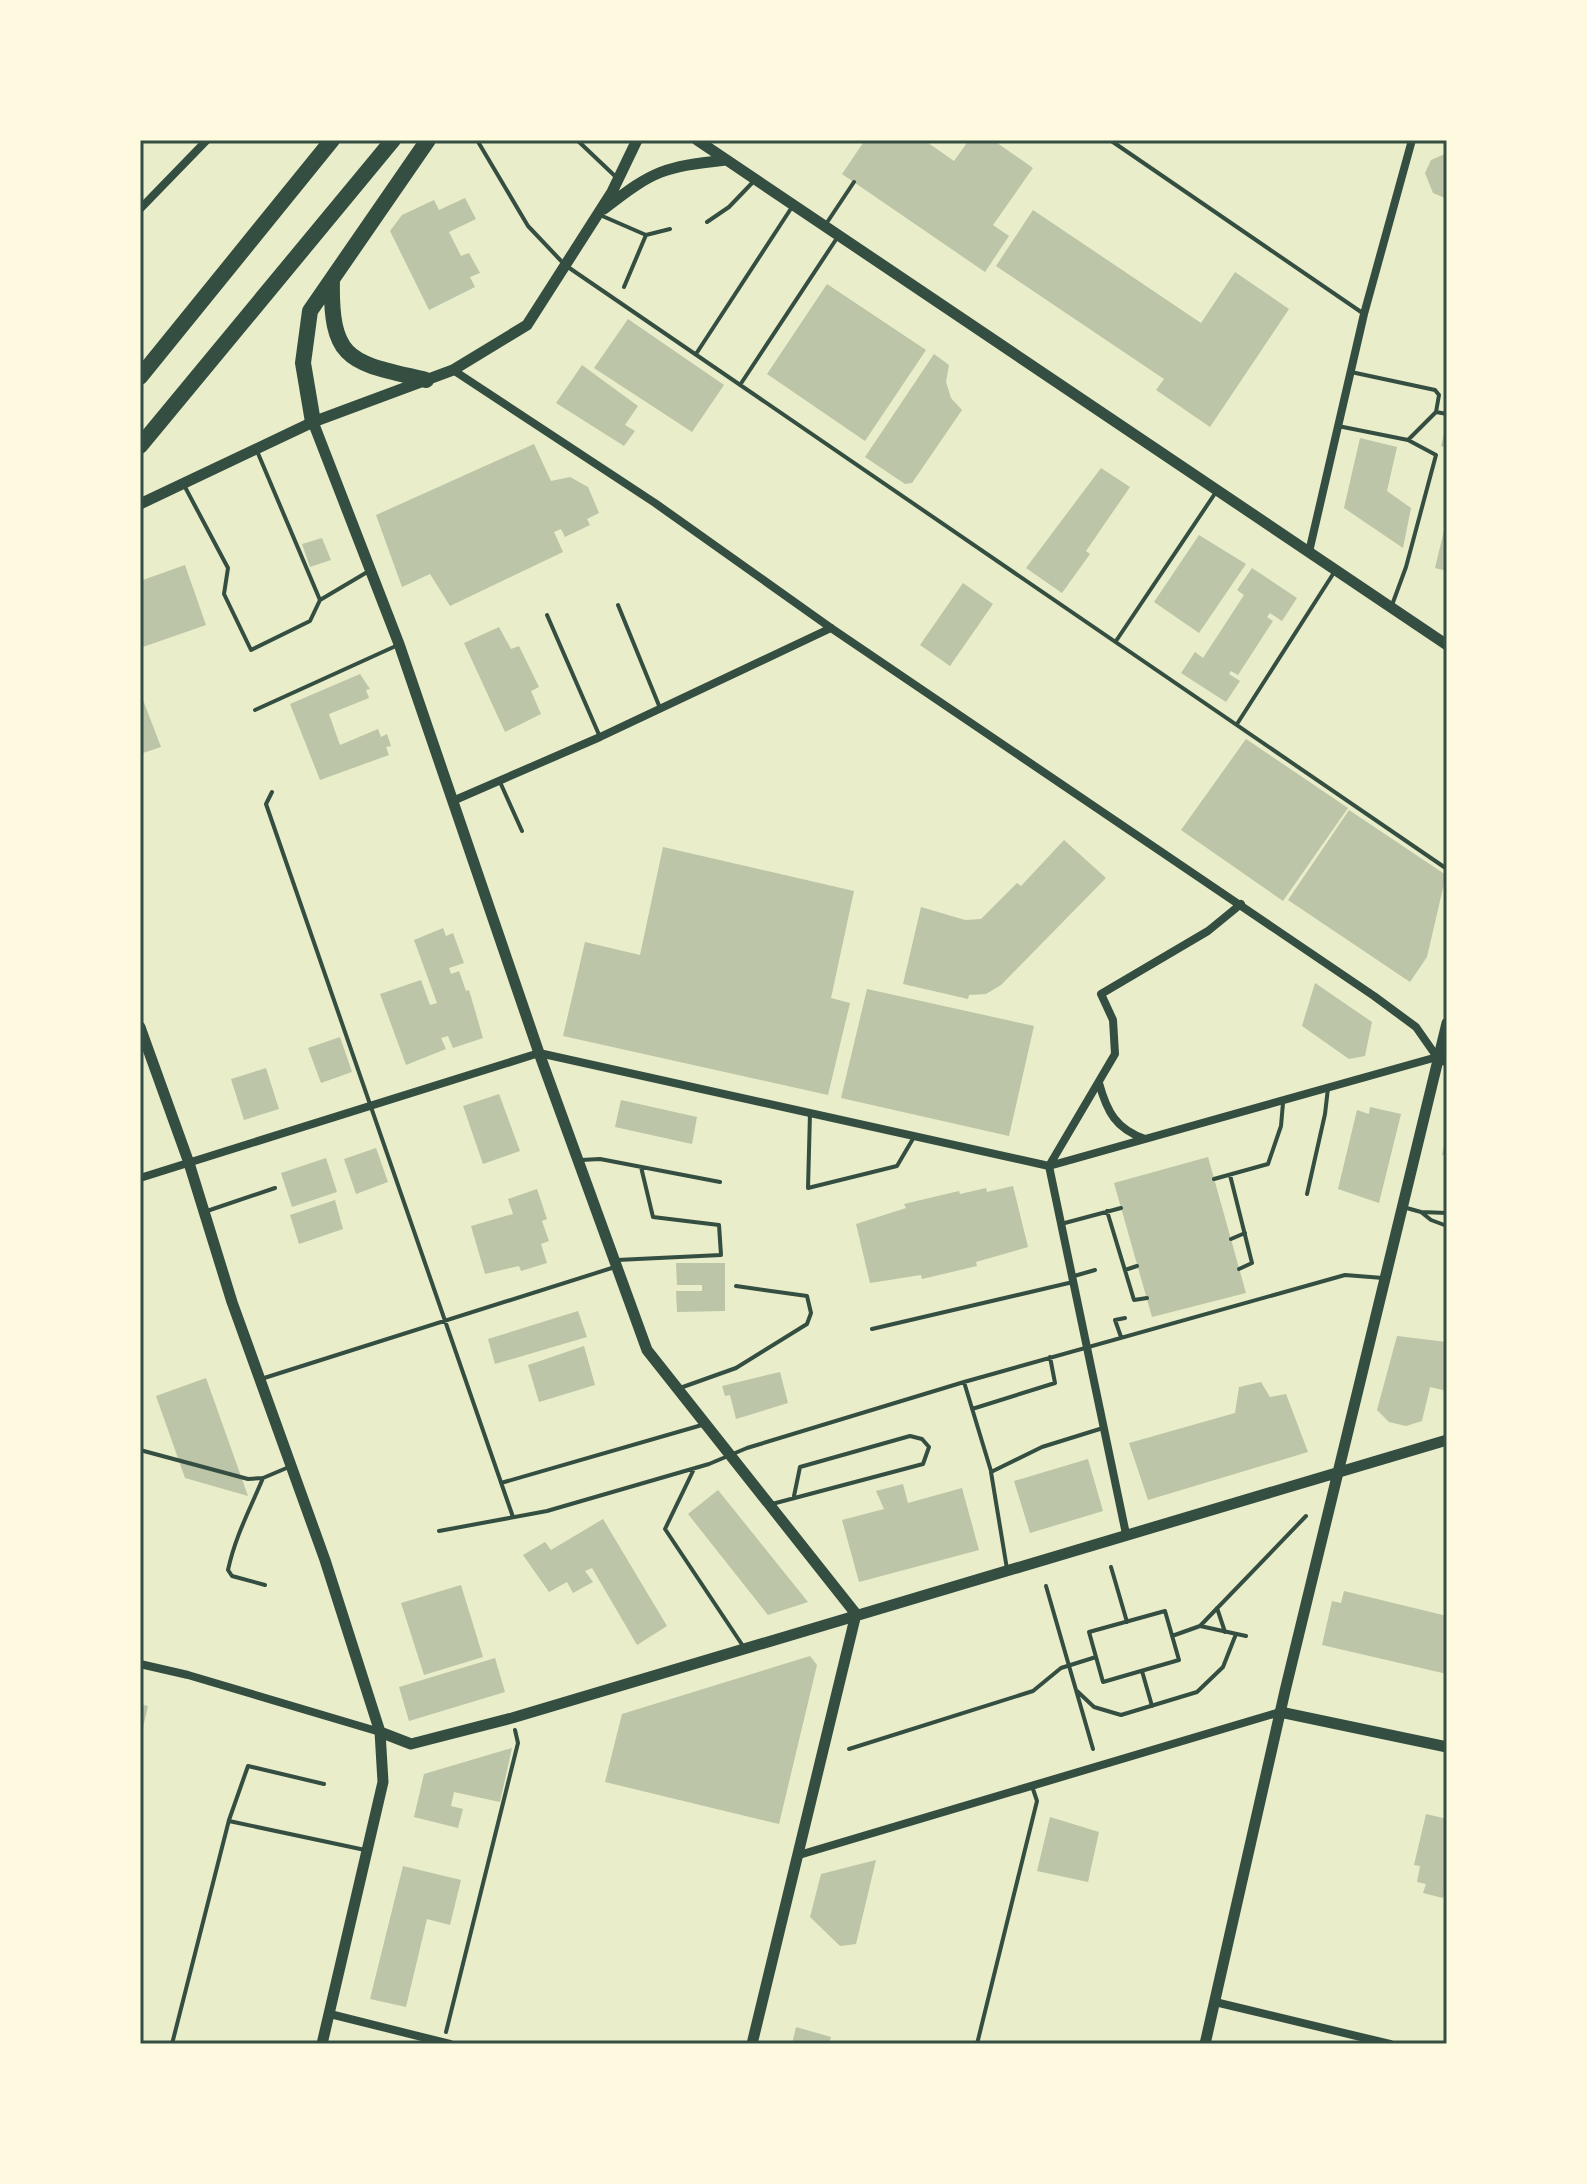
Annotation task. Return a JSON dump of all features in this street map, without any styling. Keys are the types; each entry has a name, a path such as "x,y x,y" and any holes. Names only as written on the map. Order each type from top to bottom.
{"highway":[{"path":"140,377 332,140"},
{"path":"140,446 393,140"},
{"path":"313,422 303,363 310,311 428,140"},
{"path":"333,277 333,326 349,354 368,366 426,380"}],"street":[{"path":"140,209 207,140"},
{"path":"140,504 313,422 453,370 527,325 618,179 637,140"},
{"path":"697,140 1447,645"},
{"path":"1309,552 1364,314 1412,140"},
{"path":"597,214 645,177 673,166 726,160"},
{"path":"453,370 655,503 831,628 1241,904 1416,1027 1442,1060"},
{"path":"313,422 399,644 455,800 539,1053 647,1350 856,1614"},
{"path":"455,800 600,737 831,628"},
{"path":"1126,1534 1049,1166 1115,1054 1113,1020 1101,994 1208,931 1241,904"},
{"path":"1205,2044 1280,1712 1402,1206 1442,1060 1447,1023"},
{"path":"140,1027 189,1163 380,1732 383,1782 322,2044"},
{"path":"140,1178 539,1053 1049,1166 1283,1100 1442,1060"},
{"path":"1099,1083 1111,1116 1126,1133 1146,1139"},
{"path":"140,1664 188,1675 411,1744 512,1718 1447,1440"},
{"path":"752,2044 856,1614"},
{"path":"799,1855 1280,1712 1447,1747"},
{"path":"1215,2002 1390,2044"},
{"path":"330,2014 447,2043"}],"lane":[{"path":"477,140 528,226 565,265 1447,869"},
{"path":"577,140 618,179"},
{"path":"1110,140 1364,314"},
{"path":"707,222 729,207 755,179"},
{"path":"825,226 854,182"},
{"path":"696,354 793,205"},
{"path":"597,214 646,235 670,229"},
{"path":"624,287 646,235"},
{"path":"740,385 839,236"},
{"path":"1351,372 1435,390 1439,395 1436,412 1408,440"},
{"path":"1436,412 1447,414"},
{"path":"1338,426 1408,440 1436,455 1406,567 1391,607"},
{"path":"256,449 320,600"},
{"path":"183,483 228,568 224,594 251,650 310,621 320,600 371,570"},
{"path":"1115,641 1217,490"},
{"path":"1237,724 1336,570"},
{"path":"618,605 660,708"},
{"path":"547,615 600,737"},
{"path":"255,710 399,644"},
{"path":"499,780 522,831"},
{"path":"272,792 266,804 513,1517"},
{"path":"1307,1194 1328,1088"},
{"path":"1214,1179 1268,1164 1281,1126 1283,1100"},
{"path":"810,1113 808,1188 897,1166 914,1137"},
{"path":"579,1160 600,1159 720,1182"},
{"path":"260,1380 616,1263 721,1255 719,1225 653,1217 641,1167"},
{"path":"1230,1175 1252,1263 1239,1269"},
{"path":"205,1212 275,1188"},
{"path":"1402,1206 1421,1212 1447,1213"},
{"path":"1061,1224 1121,1208"},
{"path":"1107,1211 1134,1300 1147,1298"},
{"path":"1421,1212 1447,1226"},
{"path":"1231,1239 1245,1233"},
{"path":"1125,1270 1137,1266"},
{"path":"872,1329 1072,1280 1095,1270"},
{"path":"439,1531 547,1511 694,1469 747,1448 964,1382 1345,1275 1385,1278"},
{"path":"678,1389 736,1368 807,1324 811,1313 807,1296 736,1286"},
{"path":"1121,1337 1115,1320 1125,1318"},
{"path":"972,1409 1055,1383 1050,1357"},
{"path":"964,1382 991,1472 1007,1569"},
{"path":"501,1483 705,1425"},
{"path":"991,1472 1042,1447 1103,1428"},
{"path":"770,1505 794,1496 923,1464 929,1447 922,1439 910,1436 800,1467 794,1496"},
{"path":"140,1450 248,1479 263,1478 291,1466"},
{"path":"694,1469 665,1529 745,1648"},
{"path":"263,1478 245,1523 235,1538 228,1570 232,1576 265,1585"},
{"path":"172,2044 229,1820 248,1766 324,1784"},
{"path":"977,2044 1037,1801 1032,1784"},
{"path":"229,1820 368,1851"}],"path":[{"path":"1172,1636 1200,1626 1306,1516"},
{"path":"1111,1567 1127,1622"},
{"path":"1046,1586 1093,1749"},
{"path":"1217,1608 1225,1632"},
{"path":"1165,1611 1172,1636 1179,1660 1103,1682 1089,1632 1165,1611"},
{"path":"1200,1626 1246,1636"},
{"path":"1077,1691 1094,1707 1121,1715 1152,1706 1206,1685 1223,1667 1236,1634"},
{"path":"849,1749 1033,1691 1053,1673 1096,1657"},
{"path":"1142,1671 1152,1706"},
{"path":"447,2043 518,1743 512,1718"}],"building":[{"path":"865,140 924,140 954,161 969,140 993,140 1033,168 993,225 1009,236 985,272 842,174"},
{"path":"1447,153 1447,199 1433,193 1425,173 1431,160"},
{"path":"465,198 476,219 449,232 461,256 469,253 480,273 470,277 475,287 429,310 390,231 402,215 434,200 439,210"},
{"path":"1033,210 1201,323 1235,272 1289,309 1210,427 1156,390 1164,379 996,266"},
{"path":"827,284 926,350 865,441 767,374"},
{"path":"628,319 724,385 692,432 594,368"},
{"path":"934,354 949,365 946,382 951,398 962,410 912,483 905,484 865,457"},
{"path":"582,365 638,406 625,425 635,431 624,446 556,403"},
{"path":"1447,426 1447,448 1441,446"},
{"path":"1360,438 1397,447 1387,491 1411,508 1403,548 1344,508"},
{"path":"534,444 551,481 570,477 588,487 599,513 587,519 590,525 565,537 561,529 554,532 563,552 450,606 430,574 402,587 376,515"},
{"path":"1101,468 1130,487 1086,551 1090,554 1062,593 1026,568"},
{"path":"1447,522 1447,571 1435,568"},
{"path":"1199,535 1246,564 1199,633 1154,602"},
{"path":"322,538 331,560 310,567 302,544"},
{"path":"185,565 206,625 140,648 140,581"},
{"path":"1252,568 1297,598 1282,621 1270,613 1267,617 1273,621 1238,675 1231,671 1229,674 1240,681 1226,702 1181,673 1195,652 1203,658 1244,595 1237,590"},
{"path":"963,583 993,604 950,666 920,645"},
{"path":"499,627 511,649 519,646 539,687 531,691 541,714 505,732 464,643"},
{"path":"360,674 370,689 366,690 369,698 329,714 340,745 378,729 381,737 387,734 391,746 386,747 389,755 320,780 290,704"},
{"path":"143,700 161,747 140,754 140,701"},
{"path":"1246,739 1348,808 1283,901 1181,830"},
{"path":"1349,810 1446,875 1427,957 1410,982 1288,900"},
{"path":"1064,840 1106,878 1001,985 986,994 969,995 968,999 903,984 921,907 965,920 981,919 1017,883 1021,886"},
{"path":"663,847 854,891 831,998 850,1003 828,1095 563,1036 585,942 640,955"},
{"path":"443,928 446,936 453,933 464,963 449,968 451,974 459,971 466,991 469,990 483,1038 453,1048 448,1036 441,1038 446,1049 406,1065 380,994 421,980 430,1005 437,1003 414,940"},
{"path":"1315,983 1372,1022 1365,1056 1349,1059 1302,1026"},
{"path":"867,989 1034,1026 1009,1136 841,1098"},
{"path":"340,1037 352,1072 321,1083 308,1048"},
{"path":"266,1068 279,1109 244,1120 231,1079"},
{"path":"499,1094 520,1151 483,1164 463,1106"},
{"path":"621,1100 697,1117 692,1144 615,1127"},
{"path":"1370,1107 1401,1114 1379,1203 1338,1189 1357,1110 1369,1114"},
{"path":"1447,1136 1447,1156 1442,1155"},
{"path":"376,1148 388,1182 356,1194 344,1159"},
{"path":"1208,1157 1246,1293 1152,1317 1114,1183"},
{"path":"326,1158 337,1192 292,1207 281,1173"},
{"path":"1013,1186 1028,1247 976,1262 977,1266 922,1279 921,1275 870,1283 856,1224 906,1208 904,1204 959,1191 960,1194 986,1188 987,1192"},
{"path":"537,1189 547,1219 542,1221 549,1241 541,1244 547,1263 521,1271 519,1266 485,1274 471,1226 513,1214 508,1199"},
{"path":"335,1200 343,1229 299,1244 290,1215"},
{"path":"676,1263 725,1263 725,1311 677,1312 676,1291 702,1291 702,1285 677,1285"},
{"path":"578,1311 587,1337 495,1364 488,1339"},
{"path":"1397,1336 1447,1342 1447,1391 1430,1387 1422,1421 1406,1426 1389,1422 1377,1410"},
{"path":"584,1346 595,1385 539,1402 528,1365"},
{"path":"780,1372 788,1403 736,1419 730,1395 725,1396 722,1386"},
{"path":"206,1378 248,1496 185,1478 156,1396"},
{"path":"1261,1382 1270,1397 1286,1394 1308,1452 1148,1500 1129,1443 1235,1413 1239,1387"},
{"path":"1088,1459 1103,1511 1030,1533 1014,1481"},
{"path":"903,1484 908,1503 962,1488 979,1550 859,1582 842,1520 884,1509 876,1491"},
{"path":"718,1490 808,1602 768,1615 688,1514"},
{"path":"603,1519 667,1626 637,1645 592,1568 585,1571 593,1582 573,1593 567,1582 549,1592 523,1555 545,1542 551,1550"},
{"path":"461,1585 483,1657 424,1675 401,1603"},
{"path":"1344,1591 1447,1616 1447,1674 1322,1645 1332,1601 1341,1603"},
{"path":"810,1656 817,1665 779,1824 605,1782 622,1714"},
{"path":"495,1658 505,1692 409,1721 399,1687"},
{"path":"140,1704 148,1706 141,1736 140,1735"},
{"path":"512,1748 500,1802 454,1792 451,1806 463,1809 458,1828 414,1817 424,1774"},
{"path":"1426,1814 1447,1819 1447,1879 1443,1898 1423,1893 1426,1884 1417,1882 1420,1866 1414,1865"},
{"path":"1050,1817 1099,1832 1088,1882 1037,1871"},
{"path":"876,1860 856,1944 840,1946 810,1917 821,1874"},
{"path":"403,1866 461,1880 450,1925 427,1919 406,2007 370,1999"},
{"path":"796,2027 831,2037 829,2044 792,2044"}]}
